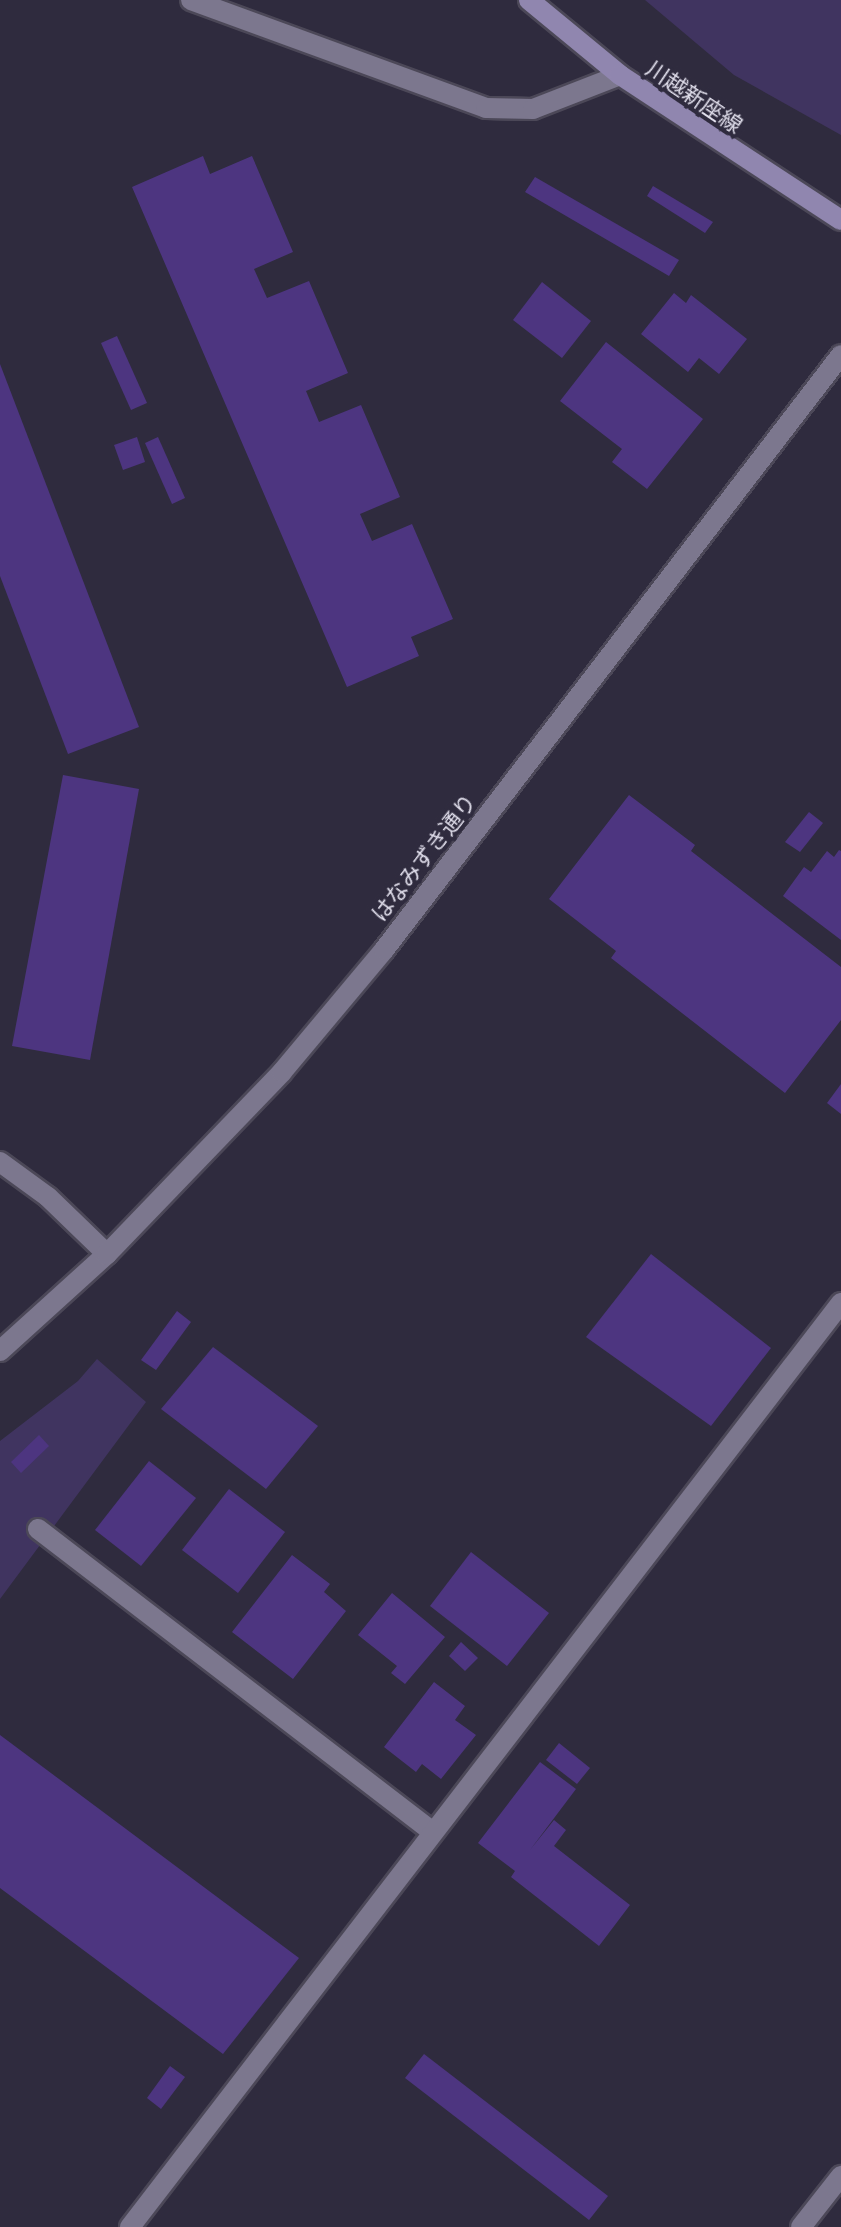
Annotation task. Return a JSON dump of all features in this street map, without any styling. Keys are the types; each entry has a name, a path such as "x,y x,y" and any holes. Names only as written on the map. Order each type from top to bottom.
{"main road":[{"name":"川越新座線","path":"529,0 620,75 841,220"}],"street":[{"path":"191,0 486,108 533,109 620,75"},
{"name":"はなみずき通り","path":"0,1351 107,1254 282,1072 384,950 841,355"},
{"path":"0,1162 48,1197 107,1254"},
{"path":"130,2227 841,1303"},
{"path":"38,1529 432,1831"},
{"path":"801,2227 841,2176"}],"shaded area":[{"path":"645,0 841,0 841,135 734,75"},
{"path":"97,1359 146,1402 0,1599 0,1441 78,1381"}],"building":[{"path":"203,156 210,174 252,156 293,252 254,269 267,298 309,281 348,373 306,391 319,422 361,405 400,497 360,514 372,541 412,524 453,619 411,637 419,656 347,687 132,187"},
{"path":"535,177 679,260 669,276 525,192"},
{"path":"653,186 713,222 705,233 647,196"},
{"path":"542,282 591,321 562,358 513,320"},
{"path":"674,293 686,303 691,295 747,339 719,374 699,358 688,372 641,334"},
{"path":"117,336 147,403 131,410 101,343"},
{"path":"606,342 703,419 647,489 612,462 622,449 560,401"},
{"path":"0,364 139,727 68,754 0,576"},
{"path":"137,437 145,462 123,470 114,445"},
{"path":"158,437 185,498 172,504 145,443"},
{"path":"63,775 139,789 90,1060 12,1046"},
{"path":"629,795 695,845 691,851 841,967 841,1020 785,1093 611,958 616,951 549,899"},
{"path":"809,812 823,823 800,852 785,842"},
{"path":"839,850 841,940 783,896 804,867 811,872 827,851 834,857"},
{"path":"841,1084 841,1114 827,1103"},
{"path":"651,1254 771,1348 711,1426 586,1337"},
{"path":"177,1311 191,1322 156,1370 141,1360"},
{"path":"213,1347 318,1426 266,1489 161,1409"},
{"path":"39,1435 49,1446 21,1473 11,1462"},
{"path":"149,1461 196,1498 141,1566 95,1530"},
{"path":"229,1489 285,1532 238,1593 182,1550"},
{"path":"471,1552 549,1613 507,1666 430,1606"},
{"path":"292,1555 330,1584 324,1592 346,1611 293,1679 232,1632"},
{"path":"392,1593 445,1637 405,1684 391,1673 397,1666 358,1635"},
{"path":"461,1642 478,1658 465,1671 449,1656"},
{"path":"434,1682 465,1706 455,1720 476,1735 441,1779 422,1764 416,1772 384,1747"},
{"path":"0,1735 299,1958 223,2054 0,1888"},
{"path":"559,1743 590,1768 577,1784 546,1760"},
{"path":"540,1762 576,1789 530,1850 554,1820 566,1830 554,1846 630,1905 599,1946 511,1877 515,1871 478,1843"},
{"path":"424,2054 608,2196 589,2220 405,2078"},
{"path":"170,2066 185,2077 161,2109 147,2098"}]}
